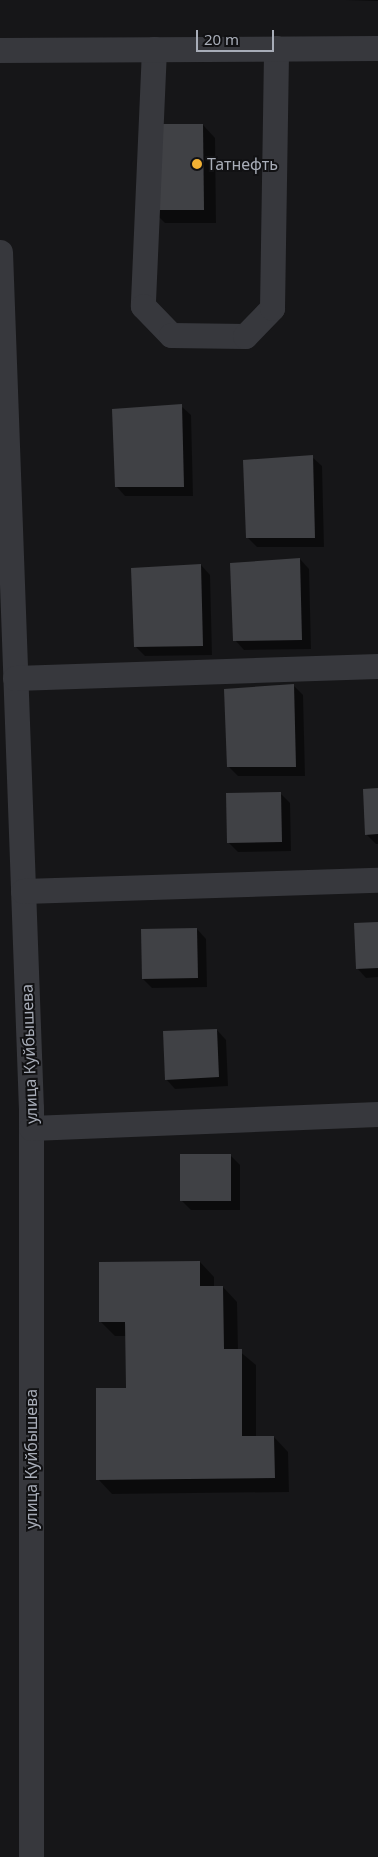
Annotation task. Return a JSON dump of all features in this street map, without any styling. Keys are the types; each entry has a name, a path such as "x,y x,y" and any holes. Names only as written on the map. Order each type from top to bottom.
{"street":[{"path":"154,49 143,306 171,335 245,336 272,308 276,48"},
{"path":"0,50 378,48"},
{"name":"улица Куйбышева","path":"0,252 31,1128 31,1857"},
{"path":"15,678 378,666"},
{"path":"23,891 378,880"},
{"path":"31,1128 378,1114"}],"building":[{"path":"150,124 203,124 204,210 151,210"},
{"path":"182,404 184,487 115,487 112,409"},
{"path":"313,455 315,538 246,538 243,460"},
{"path":"300,558 302,640 233,641 230,563"},
{"path":"201,564 203,646 134,647 131,568"},
{"path":"294,684 296,767 227,767 224,689"},
{"path":"378,788 378,834 365,835 363,789"},
{"path":"281,792 282,842 227,843 226,793"},
{"path":"378,922 378,968 356,969 354,923"},
{"path":"197,928 198,978 142,979 141,929"},
{"path":"217,1029 219,1077 165,1080 163,1031"},
{"path":"180,1154 231,1154 231,1201 180,1201"},
{"path":"200,1261 200,1286 223,1286 224,1349 242,1349 242,1436 274,1436 275,1478 96,1480 96,1388 126,1388 125,1322 99,1322 99,1262"}],"place":[{"name":"Татнефть","path":"197,164"}]}
